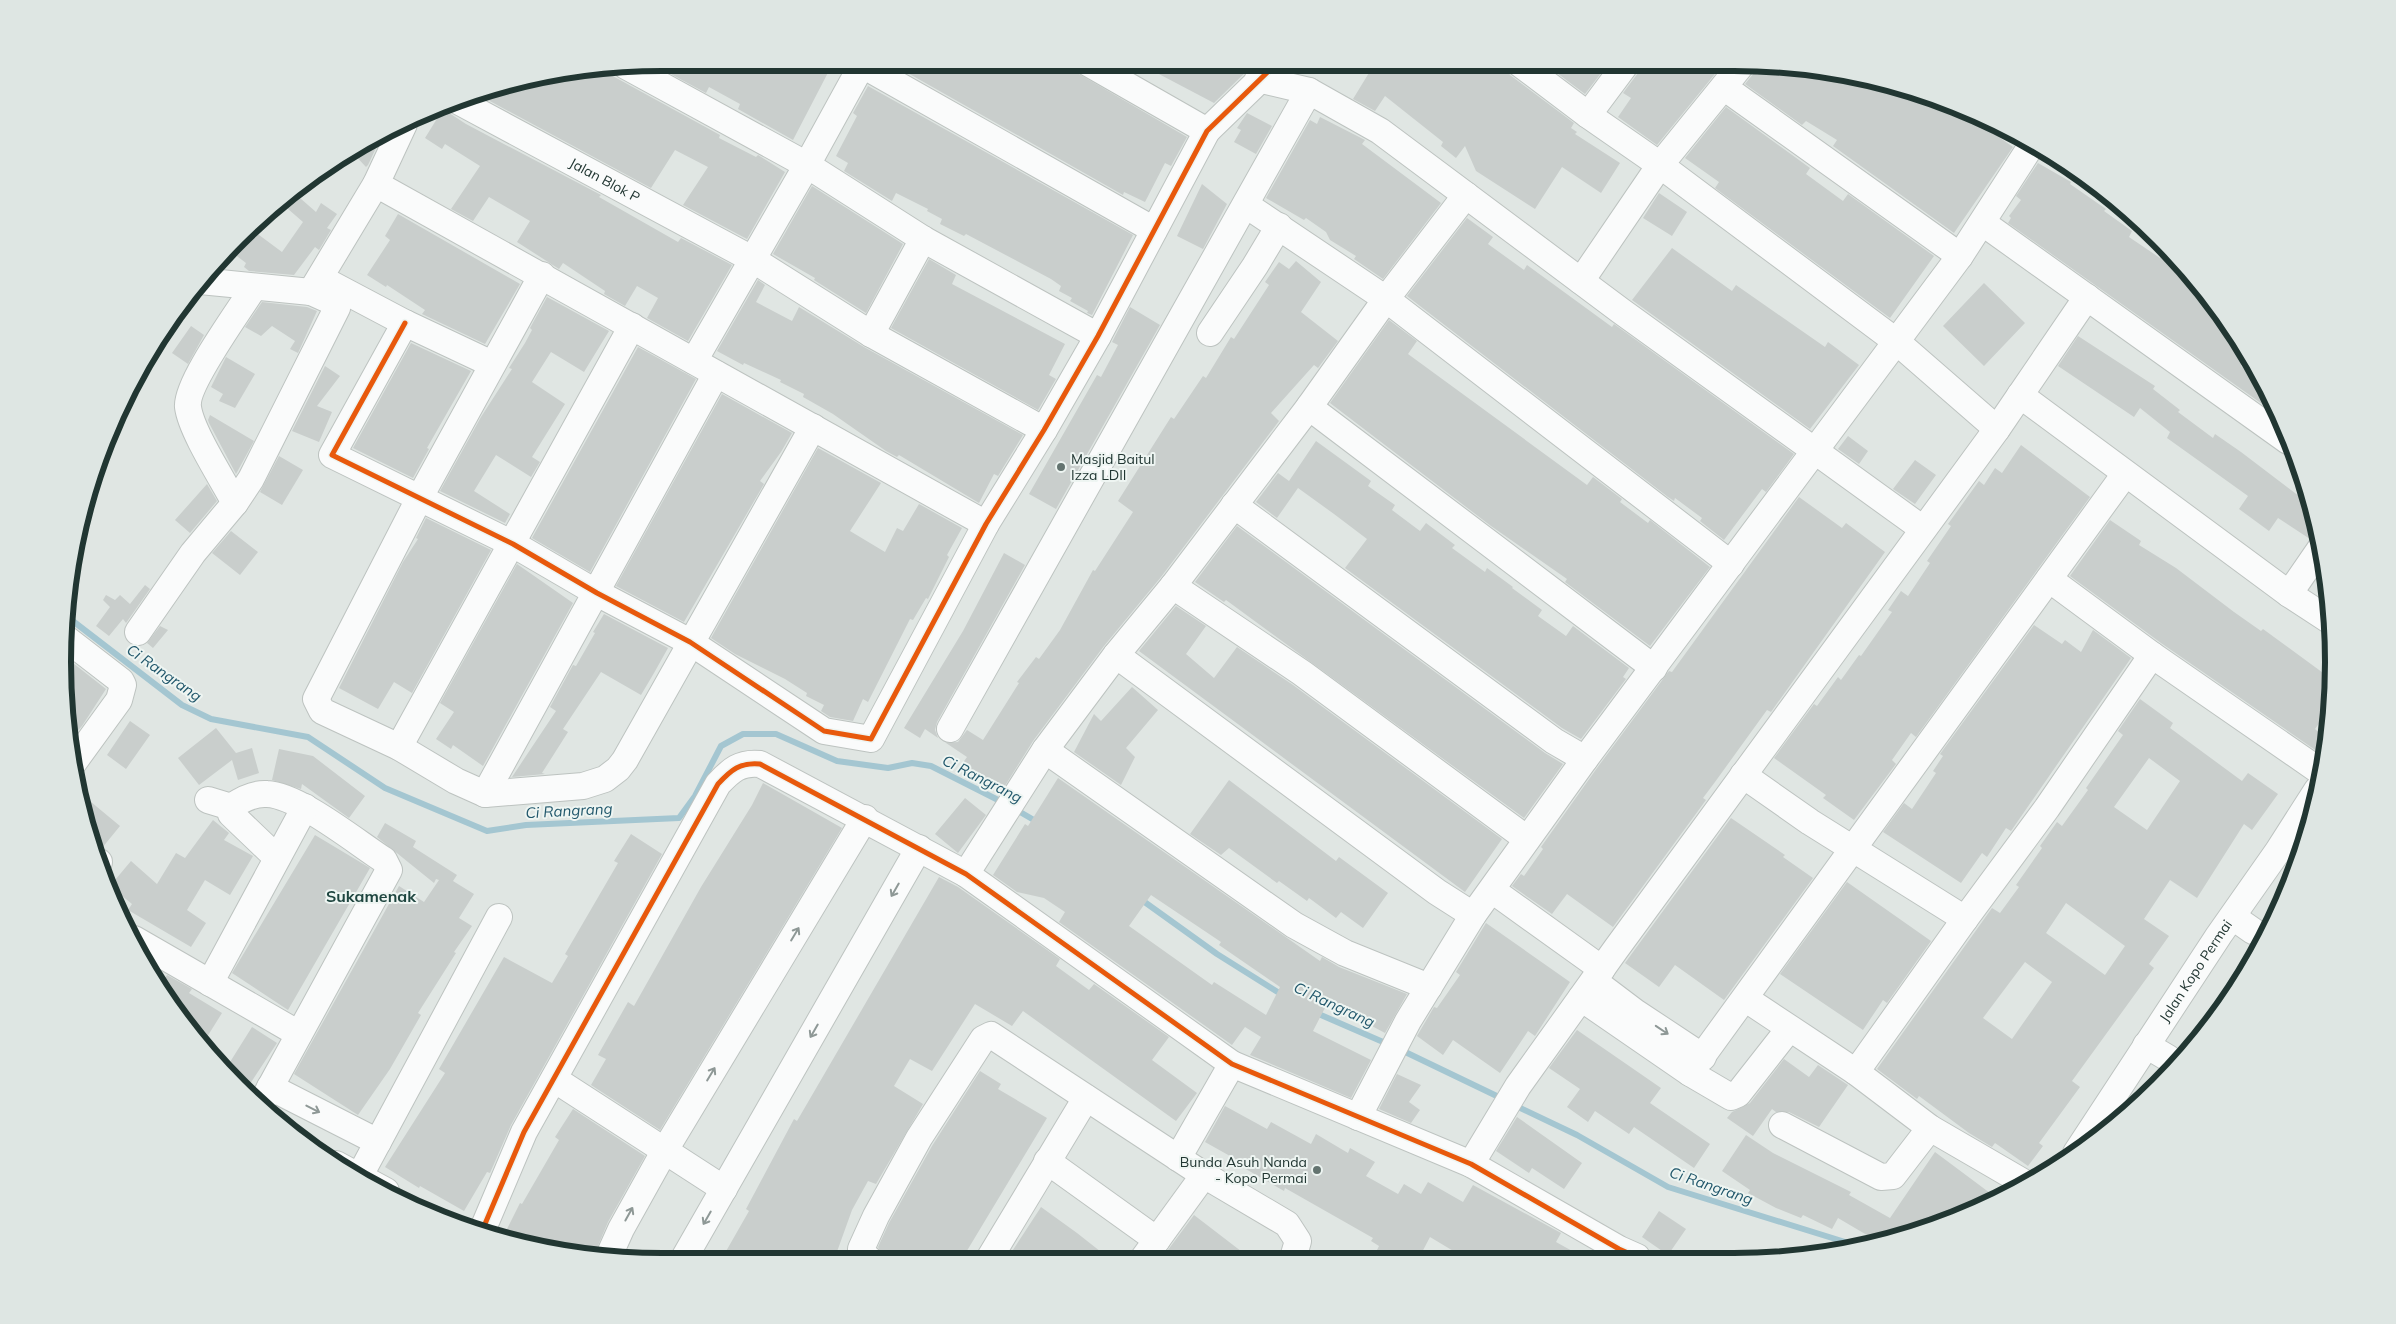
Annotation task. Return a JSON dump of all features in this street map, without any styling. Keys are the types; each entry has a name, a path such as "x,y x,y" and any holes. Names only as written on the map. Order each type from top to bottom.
{"street":[{"path":"694,362 807,165 858,71"},
{"path":"876,71 1154,230"},
{"path":"1102,71 1207,131"},
{"path":"405,323 332,455 513,544 598,593 690,642 824,731 871,739 874,729 986,524 1044,430 1098,336 1207,131 1267,71 1309,91 1380,131 1815,452 1923,529"},
{"path":"1528,71 1660,165 1897,342 1997,429"},
{"path":"1588,115 1621,71"},
{"path":"1582,281 1660,165 1737,71"},
{"path":"637,72 807,165 923,239 1098,336"},
{"path":"1725,88 1960,256"},
{"path":"950,729 1309,91"},
{"name":"Jalan Blok P","path":"466,105 752,259 871,334 1044,430"},
{"path":"315,285 376,184 400,133"},
{"path":"1358,1117 1408,1021 1473,915 1585,759 1960,256 2029,150"},
{"path":"376,184 986,524"},
{"path":"966,874 1045,750 1116,655 1172,586 1309,407 1386,299 1466,195"},
{"path":"1246,205 1386,299 1731,564"},
{"path":"1983,222 2087,297 2271,416"},
{"path":"1210,333 1255,266 1279,226"},
{"path":"871,334 923,239"},
{"path":"542,275 420,497 316,699 322,711 399,747 456,781 485,794 583,786 612,774 624,760 813,427"},
{"path":"209,282 254,288 315,285 405,323 492,364"},
{"path":"138,632 193,553 235,503 251,479 291,402 337,308 315,285"},
{"path":"235,503 194,427 189,414 188,400 193,384 254,288"},
{"path":"1470,1164 1518,1086 1997,429 2087,297"},
{"path":"399,747 632,326"},
{"path":"485,794 598,593 716,374"},
{"path":"2020,395 2289,594 2322,616"},
{"path":"1309,407 1654,668"},
{"path":"1696,1065 1746,999 2125,474"},
{"path":"1234,505 1554,741 1585,759"},
{"path":"2289,594 2315,557"},
{"path":"2049,579 2152,655 2315,768"},
{"path":"1172,586 1302,673 1527,839"},
{"path":"72,643 121,681 123,686 119,700 79,755"},
{"path":"1116,655 1421,880 1473,915"},
{"path":"1856,1072 2047,808 2152,655"},
{"path":"1045,750 1302,930 1345,953 1429,987"},
{"path":"485,1225 524,1132 718,784 734,768 742,764 760,764 865,818 966,874 1232,1064 1470,1164 1622,1253"},
{"path":"1743,775 1854,850 1965,919"},
{"path":"277,858 220,804 264,793 305,807 384,860 389,870 265,1095 378,1142"},
{"name":"Jalan Kopo Permai","path":"2089,1135 2146,1045 2243,924 2278,851 2307,806"},
{"path":"210,984 305,807"},
{"path":"612,1250 665,1150 865,818"},
{"path":"687,1253 919,848"},
{"path":"1492,890 1593,983 1630,1020 1696,1065 1727,1095 1734,1096 1789,1029"},
{"path":"363,1171 499,917"},
{"path":"143,945 299,1034"},
{"path":"1746,999 1856,1072 1930,1128 2018,1180"},
{"path":"862,1253 861,1249 876,1216 919,1138 986,1036 996,1037 1204,1175 1287,1224 1298,1241 1294,1253"},
{"path":"2146,1045 2168,1058"},
{"path":"1178,1158 1232,1064"},
{"path":"554,1079 724,1189"},
{"path":"993,1253 1086,1098"},
{"path":"1782,1125 1881,1177 1893,1176 1930,1128"},
{"path":"1047,1161 1150,1249 1204,1175"}],"building":[{"path":"670,71 829,71 793,140 738,109 740,104 709,87 706,93 669,73"},
{"path":"1074,71 1187,137 1171,166 1165,163 1145,202 1124,192 1123,195 906,72"},
{"path":"1153,71 1247,71 1214,103"},
{"path":"1370,71 1425,71 1428,73 1429,71 1508,71 1510,75 1574,123 1571,128 1577,132 1575,134 1620,163 1601,193 1562,167 1535,209 1476,171 1465,146 1456,158 1441,146 1443,142 1385,96 1375,111 1353,99"},
{"path":"1554,71 1603,71 1585,94"},
{"path":"1639,71 1717,71 1657,145 1618,117 1631,98 1623,93"},
{"path":"1754,73 1811,76 1887,91 1960,116 1986,128 2013,147 1954,233 1833,146 1837,140 1806,121 1802,125 1745,84"},
{"path":"609,74 720,135 719,138 756,157 758,155 785,172 747,239 683,205 708,167 675,150 651,188 488,100 490,97 509,91 585,76"},
{"path":"868,86 1133,235 1092,315 1070,301 1072,298 1059,291 1061,286 1051,279 966,234 964,236 940,224 942,219 927,211 928,209 896,193 892,201 844,171 848,163 836,156 857,116 853,113"},
{"path":"1726,107 1810,168 1806,174 1843,201 1848,194 1934,256 1890,318 1715,188 1719,182 1685,158"},
{"path":"447,112 466,124 601,195 599,197 678,242 681,238 732,265 688,341 647,318 658,298 637,286 625,306 604,294 605,291 563,263 559,269 517,242 530,221 489,197 473,221 451,209 480,166 445,144 442,149 425,138 439,115"},
{"path":"1247,113 1272,126 1256,154 1234,142 1241,130 1237,128"},
{"path":"1320,117 1365,140 1362,144 1441,203 1383,279 1354,259 1356,256 1330,240 1326,232 1306,218 1304,220 1266,198 1310,120 1317,124"},
{"path":"378,144 368,165 366,167 356,157"},
{"path":"2038,163 2071,182 2070,184 2106,209 2104,211 2132,231 2129,237 2160,258 2162,254 2203,302 2242,362 2241,366 2248,371 2267,407 2008,223 2011,218 2009,216 2021,200 2016,196"},
{"path":"1202,184 1227,204 1203,249 1177,236"},
{"path":"812,186 903,244 866,313 814,280 815,278 773,254"},
{"path":"1659,193 1687,212 1672,236 1643,218"},
{"path":"298,196 316,212 321,203 337,214 327,228 331,230 319,250 315,247 294,275 249,271 244,267 246,263 235,254 256,233 282,252 303,222 285,207"},
{"path":"398,214 520,284 485,344 422,314 425,310 387,285 386,287 367,275 390,240 385,236"},
{"path":"1467,218 1493,237 1488,244 1524,270 1527,265 1612,327 1614,324 1794,454 1766,492 1762,489 1724,540 1700,521 1702,518 1675,498 1674,501 1668,497 1407,296"},
{"path":"1672,248 1732,291 1736,285 1825,347 1828,342 1859,365 1810,429 1632,300"},
{"path":"929,259 956,275 952,284 1065,344 1049,375 1056,379 1038,410 891,328"},
{"path":"1296,261 1321,282 1301,312 1338,341 1318,368 1314,365 1271,413 1279,421 1161,577 1104,646 1033,741 1003,789 962,764 967,757 946,743 958,742 967,730 983,740 1019,683 1017,682 1036,657 1039,659 1060,630 1093,570 1095,571 1133,512 1118,501 1171,417 1174,419 1203,376 1206,378 1231,337 1234,339 1269,285 1265,282 1279,262 1289,269"},
{"path":"758,280 765,285 756,302 792,321 799,307 864,347 1023,435 998,476 994,474 979,503 899,455 897,457 886,451 833,414 803,397 804,394 780,382 781,380 744,363 743,365 717,351"},
{"path":"1984,283 2025,323 1984,366 1943,326"},
{"path":"547,297 609,331 584,372 551,352 532,382 565,404 532,457 540,462 531,477 496,455 474,491 510,514 505,523 440,491 481,417 512,369 509,368 532,330 530,328"},
{"path":"262,302 307,307 317,311 298,353 290,349 295,341 272,326 261,336 245,327"},
{"path":"1130,307 1160,325 1056,509 1029,494 1097,375 1101,377 1118,345 1112,342"},
{"path":"1389,320 1417,341 1408,354 1587,485 1593,477 1622,499 1620,502 1648,523 1650,520 1710,567 1650,646 1565,582 1567,579 1491,526 1330,403"},
{"path":"191,326 204,335 188,364 172,353"},
{"path":"2078,336 2155,386 2153,389 2180,410 2178,412 2213,438 2215,434 2299,496 2300,494 2311,538 2278,518 2269,531 2239,509 2248,496 2167,438 2170,432 2140,408 2134,417 2058,366"},
{"path":"411,343 471,371 427,448 429,449 413,478 353,448"},
{"path":"638,347 696,379 590,572 532,538"},
{"path":"226,357 255,374 235,408 219,401 223,394 211,387"},
{"path":"325,366 340,376 317,406 332,412 319,442 292,431"},
{"path":"722,394 792,433 760,481 764,484 684,622 616,586"},
{"path":"210,415 254,441 236,474 209,423"},
{"path":"1848,436 1868,451 1859,464 1838,449"},
{"path":"1316,441 1371,481 1368,486 1395,505 1392,510 1420,531 1426,523 1455,545 1452,548 1485,572 1487,568 1542,610 1538,616 1566,636 1573,626 1629,668 1623,677 1626,679 1581,739 1562,728 1345,568 1367,539 1334,514 1298,488 1277,518 1256,502 1278,473 1289,481"},
{"path":"2021,445 2090,497 1916,737 1911,733 1892,760 1896,764 1854,820 1823,798 1826,795 1774,758 1814,704 1817,706 1838,677 1841,680 1859,655 1861,656 1892,612 1888,610 1901,591 1908,596 1930,563 1927,561 1951,526 1948,524 1979,481 1984,485 1995,468 2002,473"},
{"path":"818,448 881,483 850,531 885,552 897,528 903,531 919,504 962,528 947,555 949,557 928,599 926,598 913,620 910,619 868,702 863,699 853,721 830,717 821,711 824,705 806,696 807,693 785,679 735,654 711,638"},
{"path":"279,456 303,470 282,505 260,492"},
{"path":"1915,460 1936,475 1915,504 1893,489"},
{"path":"207,484 217,501 190,533 175,520"},
{"path":"1799,497 1842,528 1846,523 1885,552 1771,712 1767,710 1703,798 1706,800 1613,927 1567,894 1552,914 1512,886 1521,874 1524,876 1543,849 1541,847 1597,768 1669,671 1672,672"},
{"path":"426,518 491,550 412,693 394,682 378,709 339,688 403,562 418,539 416,538"},
{"path":"2110,520 2141,541 2139,545 2176,568 2234,612 2261,631 2263,629 2324,674 2322,720 2315,729 2320,734 2318,752 2161,643 2070,576"},
{"path":"1237,526 1545,753 1563,764 1524,818 1226,600 1224,602 1195,582"},
{"path":"231,531 258,552 240,575 212,553"},
{"path":"1004,553 1025,565 937,722 935,730 938,738 925,729 920,738 904,728 963,631"},
{"path":"517,564 573,603 483,766 453,745 451,749 436,739 454,712 440,703"},
{"path":"145,585 150,589 126,623 123,619 109,636 96,626 110,607 103,600 106,595 115,600 120,595 130,604"},
{"path":"1176,606 1206,626 1186,654 1214,678 1237,647 1293,685 1502,839 1465,892 1139,651"},
{"path":"604,614 668,648 654,673 641,695 601,672 563,729 568,732 542,773 545,774 512,777 556,711 550,707 573,665 576,666"},
{"path":"2034,625 2062,644 2065,640 2081,652 2093,630 2131,658 2011,831 2006,828 1987,857 1982,853 1961,883 1883,832 1904,803 1912,809 1936,773 1933,771 1943,756 1940,754"},
{"path":"160,626 168,630 153,648 147,643"},
{"path":"71,662 106,689 76,733"},
{"path":"1132,687 1158,710 1126,748 1135,757 1121,785 1074,752 1094,714 1101,721"},
{"path":"2140,699 2173,723 2170,728 2242,781 2248,773 2278,794 2252,830 2244,824 2197,898 2170,880 2144,919 2169,936 2149,964 2154,968 2072,1081 2080,1087 2039,1143 2043,1146 2028,1166 1995,1143 1992,1147 1969,1133 1919,1096 1917,1099 1877,1069 1992,908 2000,913 2019,887 2016,885 2042,848 2040,846 2057,822 2062,826 2088,790 2086,788 2123,735 2118,731","holes":["2149,758 2180,781 2147,830 2114,807","2066,903 2125,946 2105,975 2046,933","2025,962 2052,982 2012,1039 1983,1018"]},
{"path":"130,721 150,735 126,769 107,755"},
{"path":"216,728 236,753 252,748 259,773 238,780 232,760 199,785 178,758"},
{"path":"279,749 313,756 365,796 349,818 302,784 301,789 272,780"},
{"path":"1058,778 1320,961 1322,957 1339,967 1407,994 1385,1033 1355,1017 1356,1014 1329,1000 1313,1031 1371,1060 1351,1098 1250,1055 1261,1037 1245,1027 1232,1045 1059,922 1065,912 1044,898 1017,892 993,875 1025,824 1028,826","holes":["1151,895 1221,942 1219,945 1280,987 1266,1015 1214,982 1212,985 1129,926"]},
{"path":"1229,780 1336,861 1339,857 1388,893 1363,928 1341,912 1336,918 1309,898 1307,901 1279,881 1277,883 1229,848 1221,855 1190,834"},
{"path":"763,783 842,828 660,1130 591,1085 606,1059 598,1055 628,1002 634,1006 701,887 752,805"},
{"path":"965,798 986,815 958,853 935,834"},
{"path":"88,799 120,826 102,848 91,815"},
{"path":"1731,818 1785,855 1783,857 1813,878 1724,1000 1675,965 1659,987 1625,963"},
{"path":"213,820 229,833 224,840 253,856 230,895 205,880 187,910 206,923 191,947 128,910 132,904 118,893 114,882 131,861 157,884 176,853 185,858"},
{"path":"385,823 416,841 413,847 457,875 453,881 474,894 459,918 472,926 454,952 456,953 418,1013 421,1015 390,1069 358,1115 294,1074 399,886 424,902 439,880 436,879 434,883 377,837"},
{"path":"631,834 662,854 511,1125 490,1173 487,1172 464,1211 420,1186 419,1188 385,1167 445,1073 439,1069 504,957 552,983 568,956 565,954 618,863 614,861"},
{"path":"315,835 370,868 288,1010 232,973"},
{"path":"939,877 958,887 1060,959 1056,966 1089,990 1094,984 1169,1037 1152,1060 1197,1093 1176,1121 1023,1011 1012,1026 975,1004 932,1071 910,1059 894,1086 923,1104 876,1184 868,1181 852,1210 837,1253 725,1253 749,1211 746,1209 794,1119 797,1121"},
{"path":"1847,882 1931,941 1887,1003 1883,1000 1863,1030 1780,974"},
{"path":"1486,923 1570,982 1535,1036 1528,1031 1500,1073 1453,1040 1443,1055 1417,1036 1434,1007 1437,1008 1460,975 1456,972"},
{"path":"167,975 192,989 189,993 222,1013 206,1038 193,1022 164,979"},
{"path":"252,1027 277,1043 249,1085 229,1064"},
{"path":"1577,1030 1661,1088 1650,1103 1710,1144 1694,1168 1634,1127 1629,1134 1595,1111 1588,1122 1567,1107 1580,1089 1549,1068"},
{"path":"1784,1059 1809,1077 1818,1065 1848,1085 1819,1127 1789,1112 1776,1112 1772,1109 1753,1136 1727,1118 1732,1112 1750,1103"},
{"path":"980,1071 1001,1084 998,1089 1047,1118 966,1253 881,1253 878,1247 889,1223 932,1146"},
{"path":"1397,1074 1421,1085 1409,1102 1420,1110 1411,1123 1379,1109"},
{"path":"1225,1106 1267,1129 1271,1122 1311,1144 1316,1134 1348,1153 1350,1148 1375,1162 1366,1176 1398,1194 1404,1184 1421,1194 1428,1182 1463,1202 1473,1185 1561,1233 1556,1242 1576,1253 1457,1253 1430,1237 1422,1253 1376,1253 1379,1246 1371,1241 1373,1238 1285,1188 1284,1191 1244,1168 1246,1165 1205,1142"},
{"path":"573,1109 645,1156 608,1222 597,1249 506,1232 520,1203 522,1204 559,1140 555,1137"},
{"path":"1517,1117 1582,1163 1564,1189 1532,1168 1529,1173 1496,1151"},
{"path":"1746,1135 1773,1153 1851,1192 1849,1195 1890,1218 1935,1152 1991,1194 1924,1221 1870,1237 1838,1218 1832,1229 1803,1215 1801,1218 1776,1208 1748,1193 1750,1190 1722,1171"},
{"path":"1041,1207 1102,1253 1011,1253"},
{"path":"1659,1211 1686,1229 1669,1253 1665,1253 1642,1237"},
{"path":"1194,1215 1243,1253 1166,1253"}],"waterway":[{"name":"Ci Rangrang","path":"73,621 182,705 211,719 308,737 385,788 487,831 526,825 679,818 695,796 721,746 743,734 776,734 837,761 888,768 912,763 931,766 1004,803"},
{"name":"Ci Rangrang","path":"1015,809 1039,823"},
{"name":"Ci Rangrang","path":"1139,898 1217,954 1284,996"},
{"name":"Ci Rangrang","path":"1314,1012 1390,1045"},
{"name":"Ci Rangrang","path":"1399,1049 1503,1099"},
{"name":"Ci Rangrang","path":"1514,1105 1577,1135 1668,1187 1845,1242"}],"cycle path":[{"path":"405,323 332,455 513,544 597,593 690,642 824,731 871,739 986,524 1044,430 1098,336 1207,131 1269,71"},
{"path":"485,1225 524,1132 718,784 736,768 747,764 760,764 966,874 1232,1064 1471,1164 1628,1253"}],"place":[{"name":"Masjid Baitul Izza LDII","path":"1061,467"},
{"name":"Bunda Asuh Nanda - Kopo Permai","path":"1317,1170"}],"district":[{"name":"Sukamenak","path":"371,896"}]}
